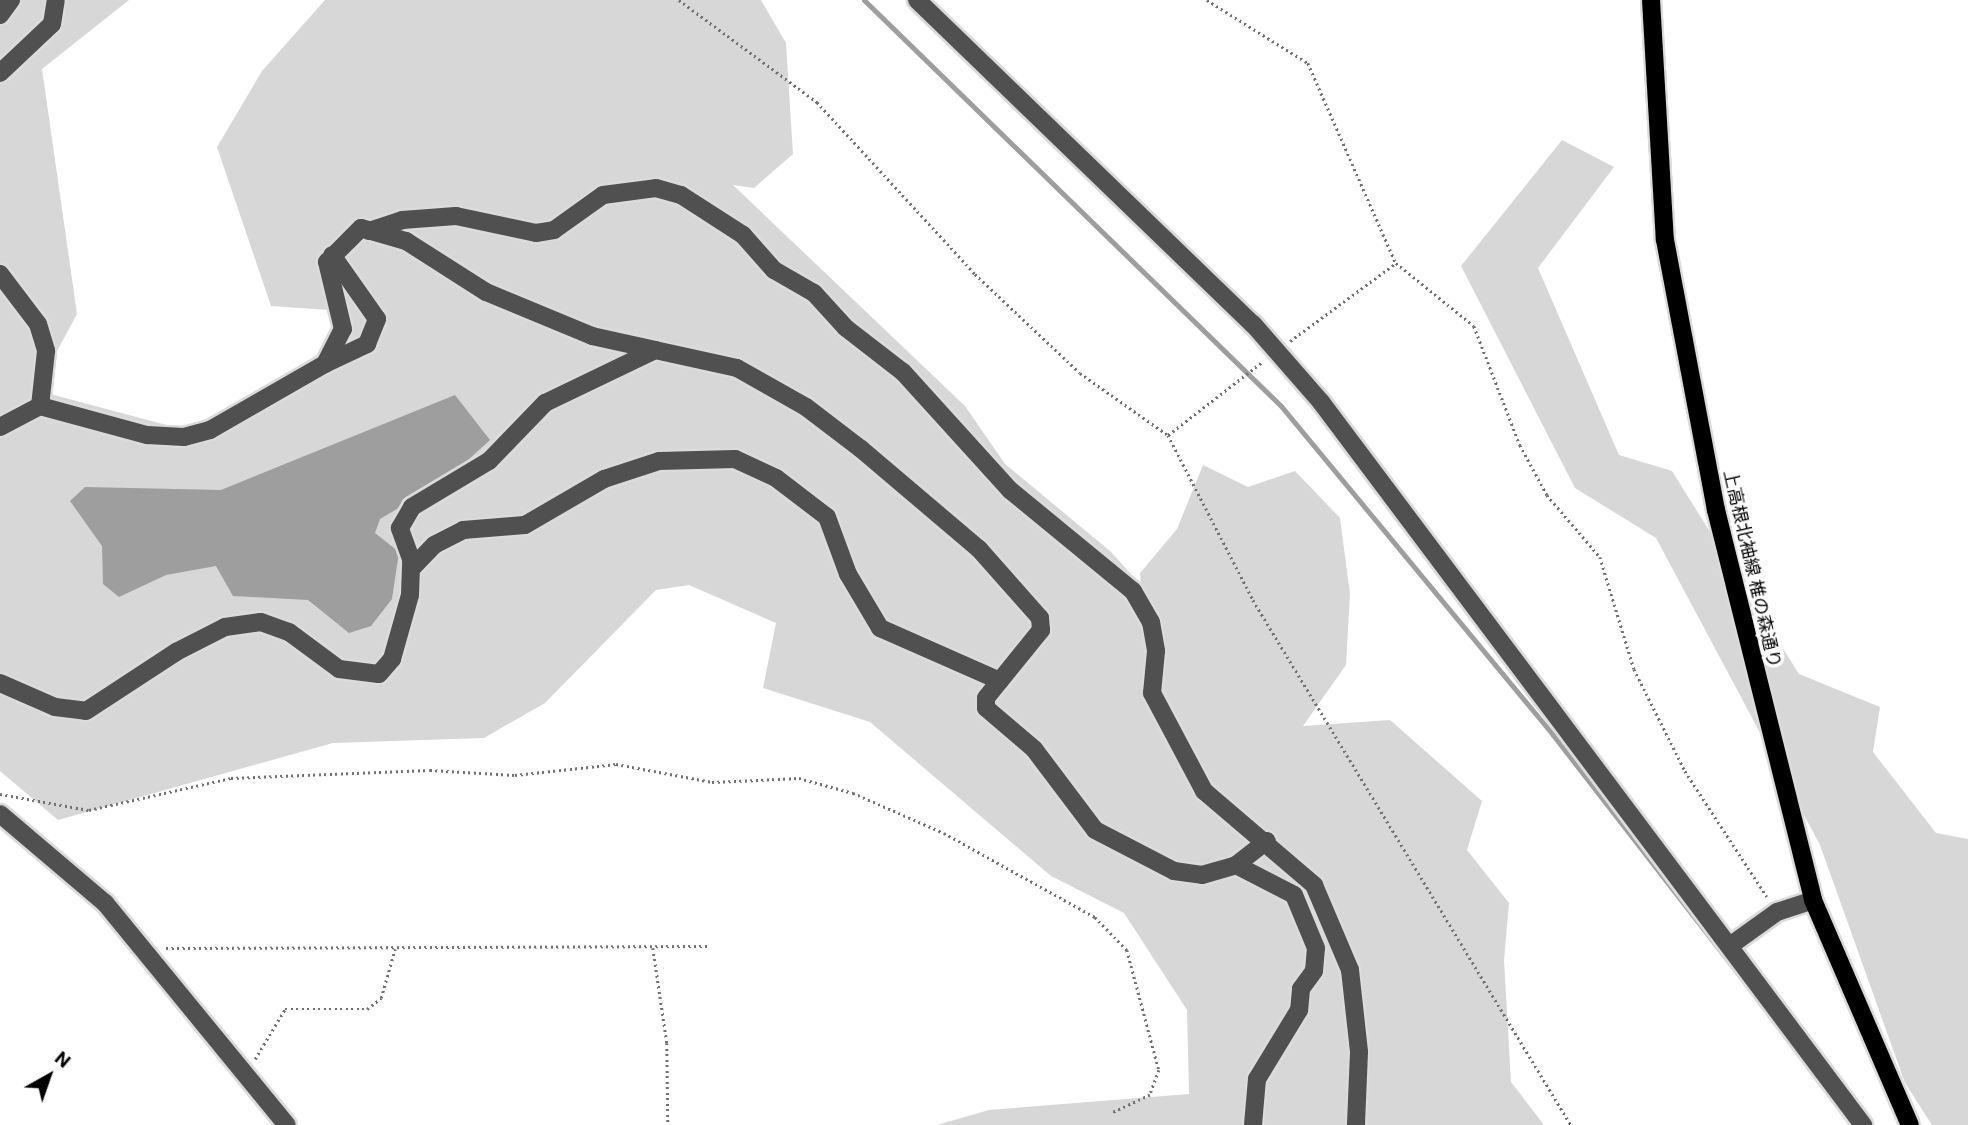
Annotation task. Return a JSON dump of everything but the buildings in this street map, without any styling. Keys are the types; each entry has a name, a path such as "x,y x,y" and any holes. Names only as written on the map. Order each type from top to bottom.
{"main road":[{"name":"上高根北袖線 椎の森通り","path":"1651,0 1665,240 1716,510 1813,901 1910,1125"}],"street":[{"path":"0,15 11,0"},
{"path":"0,74 52,24 56,0"},
{"path":"917,0 1276,352 1321,402 1731,945 1863,1125"},
{"path":"369,231 402,220 456,216 536,233 554,230 603,195 627,187 681,195 743,235 774,270 814,293 923,391 1010,490 1133,591 1151,622 1156,651 1152,693 1205,791 1267,841 1314,885 1350,970 1359,1052 1356,1125"},
{"path":"325,364 343,329 329,281 332,255 361,228 432,254 486,292 592,336 737,368 806,407 979,550 1040,618 1041,629 986,698 986,709 1034,749 1095,830 1174,871 1202,875 1236,865 1267,841"},
{"path":"0,427 40,406 147,435 184,437 211,430 325,364 367,344 377,319 332,255"},
{"path":"0,274 38,324 47,351 40,406"},
{"path":"0,683 55,707 86,711 176,652 225,627 261,622 289,632 339,669 379,674 392,659 411,569 400,528 412,507 471,475 545,403 655,350"},
{"path":"411,569 434,545 463,530 525,525 604,479 659,461 735,459 776,478 827,517 848,575 880,628 1000,681"},
{"path":"0,814 105,903 287,1125"},
{"path":"1236,865 1294,895 1316,948 1299,1010 1257,1079 1252,1125"},
{"path":"1731,945 1777,912 1813,901"}],"path":[{"path":"680,0 817,102 975,274 1080,373 1168,435 1253,600 1571,1125"},
{"path":"1207,0 1308,63 1396,262 1474,326 1520,445 1547,495 1600,557 1634,669 1685,771 1777,912"},
{"path":"1168,435 1396,262"},
{"path":"0,794 89,810 231,778 430,770 515,775 616,764 712,782 799,778 853,793 944,833 1095,917 1127,950 1159,1070 1150,1095 1112,1112"},
{"path":"142,948 710,946"},
{"path":"244,1073 285,1009 366,1009 381,998 395,948"},
{"path":"653,948 667,1043 668,1125"}],"shaded area":[{"path":"0,0 129,0 42,69 77,314 28,405 50,394 189,431 317,356 333,326 329,310 271,306 217,147 262,71 325,0 761,0 786,43 793,154 754,188 733,185 965,406 1005,464 1110,551 1141,585 1140,573 1177,529 1203,465 1248,487 1295,471 1340,518 1350,594 1346,665 1303,726 1390,720 1482,801 1467,850 1509,903 1504,960 1511,1082 1544,1125 937,1125 989,1110 1189,1094 1187,1010 1124,913 1051,876 870,722 763,688 776,623 689,585 656,590 545,703 484,738 333,743 58,820 0,771"},
{"path":"1562,140 1614,167 1538,268 1619,455 1672,471 1799,674 1880,707 1873,752 1936,833 1968,839 1968,1125 1932,1125 1905,1083 1820,845 1656,538 1575,488 1461,266"},
{"path":"455,395 490,440 446,480 380,519 375,533 399,552 392,599 371,626 349,633 308,600 233,596 216,566 166,575 119,597 103,584 102,546 70,501 85,487 221,490"}],"waterway":[{"path":"864,0 1281,406 1553,735 1755,995"}]}
